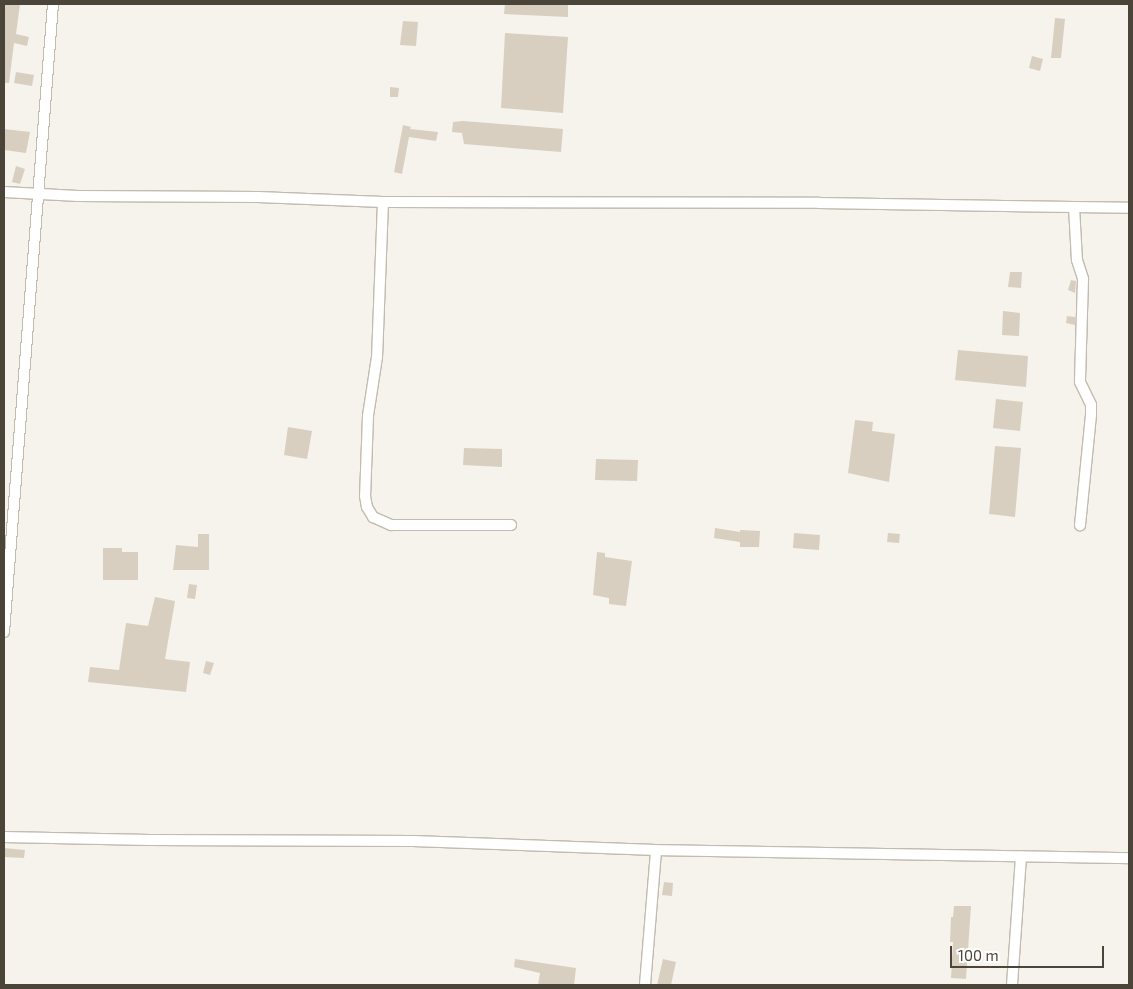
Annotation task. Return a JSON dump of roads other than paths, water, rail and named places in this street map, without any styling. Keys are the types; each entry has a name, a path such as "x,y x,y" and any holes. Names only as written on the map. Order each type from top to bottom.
{"street":[{"path":"4,632 53,4"},
{"path":"4,192 39,192 78,196 258,197 383,202 1129,208"},
{"path":"383,202 377,357 368,416 365,496 367,507 373,517 390,526 511,525"},
{"path":"1074,207 1077,260 1083,279 1080,382 1091,405 1092,415 1080,526"},
{"path":"4,837 150,840 413,841 656,850 1129,858"},
{"path":"645,985 656,850"},
{"path":"1012,985 1021,856"}]}
